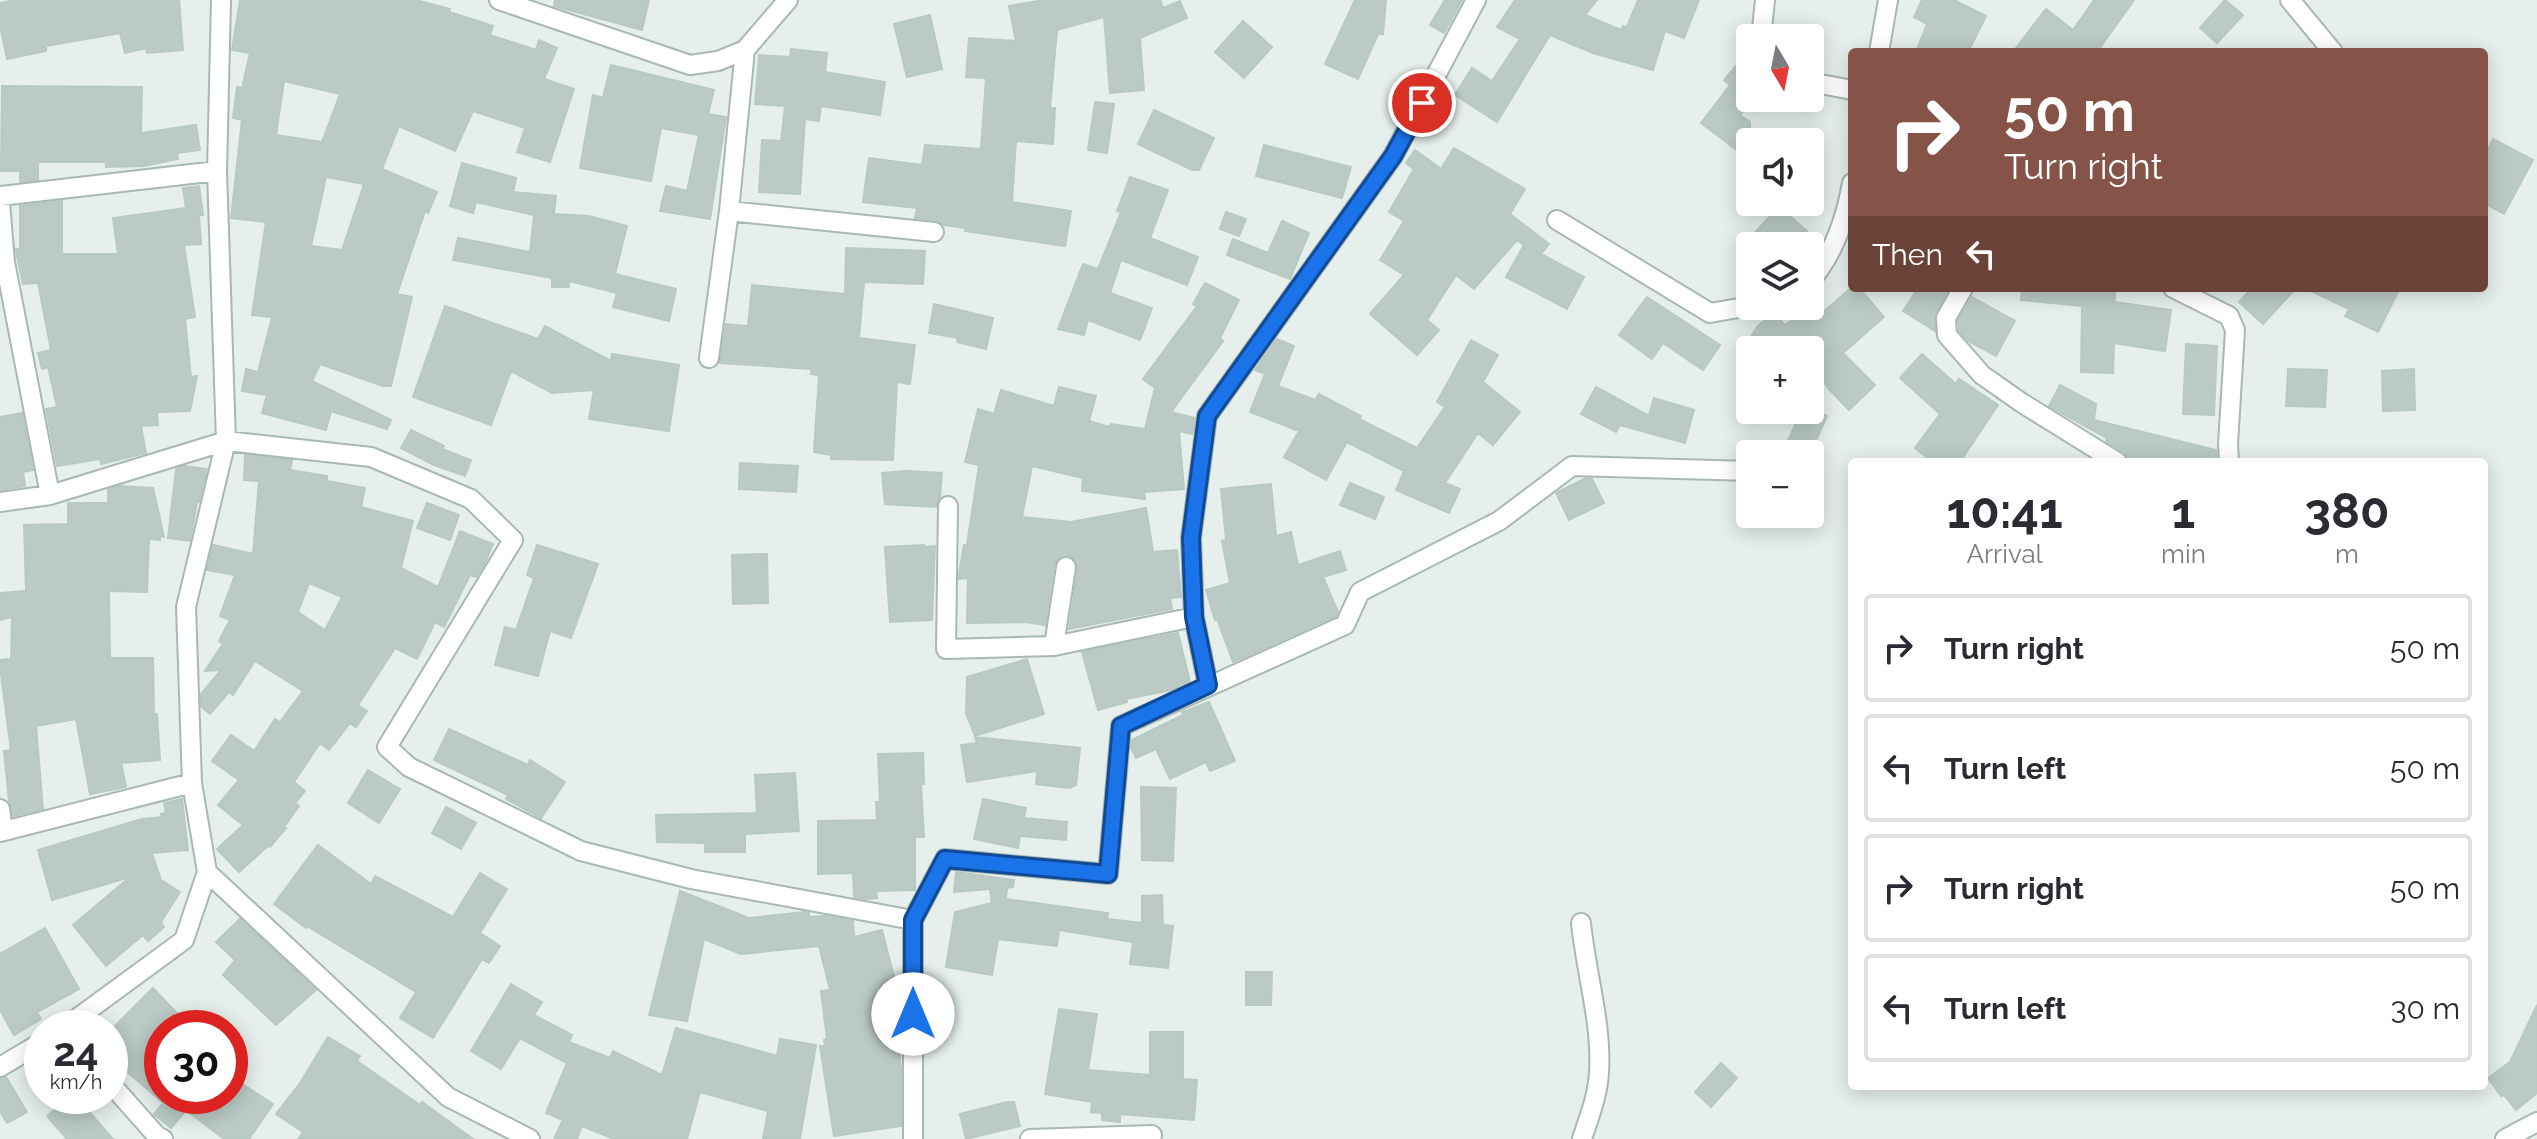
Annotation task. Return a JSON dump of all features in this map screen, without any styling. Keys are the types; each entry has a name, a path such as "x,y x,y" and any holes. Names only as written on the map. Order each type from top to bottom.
{"street":[{"path":"89,1010 184,940 207,872 192,783 186,607 226,441 217,171 221,0"},
{"path":"499,0 690,65 718,61 745,50 788,0"},
{"path":"1208,685 1194,617 1191,538 1207,416 1393,156 1476,0"},
{"path":"1762,24 1765,0"},
{"path":"1880,48 1888,0"},
{"path":"2290,0 2330,48"},
{"path":"709,358 729,211 745,50"},
{"path":"1824,85 1848,89"},
{"path":"50,495 5,262 0,199 217,171"},
{"path":"1824,260 1833,246 1848,203"},
{"path":"729,211 934,232"},
{"path":"1557,220 1710,313 1736,308"},
{"path":"1961,292 1946,318 1947,335 1982,375 2111,458"},
{"path":"2181,292 2229,316 2235,330 2229,458"},
{"path":"0,502 50,495 226,441 371,457 471,499 513,540 387,747 409,767 581,851 691,879 913,920"},
{"path":"913,1139 913,920 945,859 1108,874 1121,726 1345,625 1360,592 1499,521 1572,466 1736,471"},
{"path":"948,506 946,649 1054,646 1194,617"},
{"path":"1054,646 1066,567"},
{"path":"0,809 1,831 192,783"},
{"path":"207,872 448,1097 530,1139"},
{"path":"1581,923 1599,1045 1595,1099 1582,1139"},
{"path":"0,1067 24,1053"},
{"path":"128,1103 163,1139"},
{"path":"2505,1139 2537,1122"},
{"path":"1030,1139 1152,1135"}],"building":[{"path":"15,0 179,0 183,50 147,53 146,48 125,53 120,33 46,46 46,51 7,59 0,25 0,3"},
{"path":"240,0 416,0 493,26 490,35 536,50 539,40 557,48 544,79 574,89 550,162 517,152 525,128 473,111 455,151 399,126 382,169 437,192 428,213 425,211 397,294 412,297 391,386 320,364 312,381 391,420 387,429 331,411 326,430 262,413 267,395 242,391 246,369 258,372 272,317 252,315 266,222 231,218 242,120 233,118 237,87 242,88 250,53 232,50","holes":["284,81 340,94 322,142 276,135","326,177 364,184 342,250 311,246"]},
{"path":"555,0 649,0 642,30 554,6"},
{"path":"1044,0 1160,0 1163,8 1180,1 1187,18 1140,38 1144,90 1110,93 1104,17 1057,30 1050,108 1055,108 1053,144 1016,141 1012,202 1071,211 1065,246 965,231 965,228 944,225 936,220 915,218 917,208 863,202 869,158 922,165 925,145 981,149 986,78 966,77 969,38 1016,41 1009,6"},
{"path":"1355,0 1386,0 1383,34 1378,34 1358,79 1325,64"},
{"path":"1445,0 1462,0 1444,33 1430,25"},
{"path":"1515,0 1597,0 1585,15 1621,30 1623,26 1627,27 1638,0 1699,0 1684,38 1665,31 1653,70 1593,53 1550,35 1497,122 1455,95 1472,68 1492,81 1520,39 1497,27"},
{"path":"1922,0 1954,0 1986,16 1970,48 1918,48 1927,24 1914,17"},
{"path":"2094,0 2134,0 2100,48 2016,48 2046,9 2073,30"},
{"path":"2225,0 2243,15 2217,43 2200,28"},
{"path":"930,15 942,69 907,77 894,24"},
{"path":"1243,21 1272,47 1244,78 1215,52"},
{"path":"791,49 827,53 825,72 885,82 880,115 821,106 819,121 805,119 800,194 759,192 762,140 781,141 785,106 755,104 759,55 790,57"},
{"path":"611,65 714,90 708,114 726,117 710,219 660,211 666,186 687,191 699,135 661,128 651,181 580,168 593,95 603,98"},
{"path":"1736,66 1736,112 1742,112 1740,115 1750,122 1750,128 1736,128 1736,149 1701,123 1730,85 1724,80"},
{"path":"2,86 142,87 141,133 196,125 200,150 177,153 178,159 144,166 106,167 106,162 38,162 38,180 20,182 20,171 1,171"},
{"path":"1095,102 1114,104 1107,153 1088,150"},
{"path":"1154,110 1214,138 1199,170 1192,170 1138,144"},
{"path":"2493,139 2533,160 2504,214 2488,205 2488,149"},
{"path":"1264,145 1351,167 1342,198 1256,176"},
{"path":"1454,148 1525,189 1510,214 1549,244 1541,254 1584,277 1567,309 1506,277 1524,245 1517,240 1474,289 1456,275 1427,320 1439,330 1417,355 1370,314 1404,275 1380,260 1404,221 1389,212 1414,169 1406,163 1415,150 1441,169"},
{"path":"462,163 516,178 513,192 556,196 554,214 588,216 627,226 615,274 676,289 669,321 613,307 617,293 569,281 569,287 552,287 552,278 453,260 458,238 530,252 534,215 476,202 473,213 450,206"},
{"path":"1130,177 1168,190 1150,238 1198,257 1187,285 1121,260 1110,293 1152,308 1140,340 1088,320 1084,335 1058,329 1083,264 1098,269 1121,212 1117,211"},
{"path":"199,186 203,215 199,215 201,244 184,245 195,317 185,319 191,377 197,376 190,411 157,412 158,425 141,426 146,453 101,464 100,459 57,466 46,409 57,407 48,367 42,369 38,353 51,350 38,283 23,284 16,249 20,249 20,206 62,201 62,254 118,254 113,218 186,208 183,188"},
{"path":"1226,212 1246,219 1239,236 1220,229"},
{"path":"1770,216 1790,216 1807,231 1806,232 1756,232"},
{"path":"1282,221 1309,233 1290,279 1227,255 1233,239 1268,253"},
{"path":"846,248 925,251 923,284 864,282 859,338 915,345 910,384 897,382 893,460 831,459 831,455 814,452 819,375 811,374 812,369 720,363 726,324 748,326 752,285 845,294"},
{"path":"1205,283 1239,300 1220,338 1223,341 1171,412 1195,418 1192,434 1179,431 1184,489 1144,492 1145,499 1082,491 1083,478 1032,466 1022,517 1071,522 1146,508 1153,552 1177,550 1181,597 1170,598 1172,609 1069,629 1078,568 1074,558 1067,555 1061,556 1054,564 1045,625 1026,622 967,623 968,578 959,579 959,574 964,545 967,545 979,465 965,462 978,409 994,414 1001,390 1054,406 1059,387 1096,396 1089,421 1109,427 1111,424 1145,429 1155,388 1143,379 1197,306 1193,304"},
{"path":"1848,290 1862,292 1884,317 1843,353 1875,385 1849,410 1824,382 1824,336 1751,336 1765,320 1780,320 1785,325 1792,320 1824,320 1824,312"},
{"path":"1915,292 1947,292 1935,313 1935,331 1903,311"},
{"path":"2022,292 2115,292 2115,302 2171,310 2165,351 2114,343 2113,373 2081,372 2082,306 2021,300"},
{"path":"2248,292 2292,292 2263,324 2239,302"},
{"path":"2313,292 2398,292 2378,332 2345,316 2349,309"},
{"path":"1647,297 1720,345 1703,370 1663,343 1652,359 1619,335"},
{"path":"1972,297 2015,321 1996,356 1968,341 1959,330 1958,321"},
{"path":"934,304 993,318 986,349 957,342 958,338 929,333"},
{"path":"445,306 538,339 545,326 611,361 612,354 679,365 669,431 589,419 594,390 552,393 511,371 491,425 413,397"},
{"path":"1277,339 1294,346 1278,386 1315,400 1319,394 1361,416 1359,419 1417,448 1445,407 1437,402 1471,340 1498,355 1483,382 1520,412 1493,445 1478,433 1445,483 1460,489 1449,513 1396,490 1404,471 1347,442 1326,480 1284,457 1299,431 1250,412 1265,374 1255,370"},
{"path":"2186,344 2217,346 2214,415 2183,414"},
{"path":"1922,354 1956,384 1959,379 1998,405 1963,458 1928,458 1915,448 1940,414 1900,378"},
{"path":"2288,369 2327,370 2325,407 2286,406"},
{"path":"2414,369 2415,410 2383,411 2382,371"},
{"path":"2060,385 2096,404 2094,420 2216,450 2217,458 2127,458 2124,452 2106,441 2107,438 2049,406"},
{"path":"1596,387 1649,416 1654,398 1694,410 1685,443 1620,425 1616,432 1581,414"},
{"path":"22,413 33,470 23,472 25,486 0,490 0,417"},
{"path":"1796,424 1823,424 1816,440 1788,440"},
{"path":"411,430 444,446 442,449 471,460 465,476 401,448"},
{"path":"245,455 292,460 290,470 327,476 327,481 365,488 361,507 413,521 401,568 438,587 460,531 493,544 476,577 470,575 444,627 435,622 417,659 395,648 358,705 367,711 356,727 350,723 329,750 320,743 294,782 305,791 295,803 299,806 286,828 270,847 239,872 217,849 243,825 218,805 239,780 212,761 231,735 254,751 275,719 280,722 303,691 255,661 233,695 229,692 210,714 201,706 201,694 221,670 205,671 223,644 219,641 230,620 220,616 235,575 207,570 213,545 253,554 259,481 244,480","holes":["309,583 342,597 325,630 298,612"]},
{"path":"740,463 798,466 796,492 739,489"},
{"path":"184,466 207,469 190,541 168,538 176,469"},
{"path":"882,473 942,473 936,507 885,504"},
{"path":"1586,478 1592,479 1604,503 1569,520 1556,493"},
{"path":"1350,483 1384,497 1375,519 1340,505"},
{"path":"1271,484 1276,536 1291,532 1298,565 1340,551 1346,570 1323,577 1338,612 1336,616 1233,662 1206,590 1230,583 1222,541 1226,540 1221,489"},
{"path":"119,486 153,488 164,537 160,536 160,540 149,539 147,592 109,591 110,658 153,658 154,714 157,714 160,760 121,763 126,787 90,794 76,719 36,726 43,809 13,816 4,751 11,750 0,667 0,660 11,659 12,617 0,620 0,593 26,591 24,525 68,524 68,503 108,503 108,490"},
{"path":"427,503 459,515 450,540 417,528"},
{"path":"537,545 598,564 571,638 550,631 538,676 495,665 505,627 516,630 534,578 527,575"},
{"path":"935,546 932,620 890,622 885,547"},
{"path":"767,554 768,603 733,604 732,555"},
{"path":"1178,633 1190,682 1172,690 1126,699 1127,702 1098,710 1082,652"},
{"path":"1027,659 1044,714 975,736 966,713 967,677"},
{"path":"1209,702 1235,761 1210,771 1206,762 1170,779 1156,749 1136,758 1131,748 1132,740 1183,715 1182,712"},
{"path":"449,729 528,765 530,760 565,782 541,818 506,799 508,795 434,760"},
{"path":"975,737 1080,748 1076,785 1070,788 1036,784 1037,771 967,782 961,745 977,743"},
{"path":"923,753 924,837 915,837 915,890 876,891 877,898 866,899 854,897 853,873 818,874 818,821 877,820 876,802 880,802 878,754"},
{"path":"368,770 400,789 379,823 348,803"},
{"path":"795,773 799,831 745,834 745,852 705,852 705,843 657,842 656,815 757,813 755,775"},
{"path":"1141,787 1176,788 1173,861 1142,860"},
{"path":"182,799 188,850 152,853 161,880 180,892 161,922 164,927 148,941 143,935 106,966 73,925 130,877 52,900 38,850 142,819 162,817 161,814 166,813 164,803"},
{"path":"983,799 1026,808 1024,818 1067,822 1066,840 1020,836 1018,848 974,839"},
{"path":"446,807 476,823 461,849 432,833"},
{"path":"318,845 371,884 375,876 453,917 480,873 507,889 480,933 500,946 489,963 482,959 433,1038 400,1018 416,992 306,928 274,904"},
{"path":"956,872 1014,880 1013,887 1007,888 1006,899 1108,913 1107,919 1142,923 1142,896 1162,895 1163,925 1173,926 1168,968 1130,964 1133,942 1059,930 1057,946 998,939 992,975 946,967 955,912 992,903 990,889 954,892"},
{"path":"680,891 749,918 805,912 809,913 809,917 825,916 853,921 854,937 882,930 894,977 897,977 901,1018 895,1018 901,1069 901,1126 834,1136 820,1046 825,1046 824,1040 827,1039 821,991 830,990 819,946 741,954 704,939 687,1021 649,1015"},
{"path":"240,919 316,990 276,1025 223,975 235,960 216,942"},
{"path":"45,928 79,989 41,1010 24,1010 24,1029 14,1035 0,1010 0,954"},
{"path":"1246,972 1272,972 1271,1005 1246,1005"},
{"path":"511,984 542,1002 534,1015 572,1035 569,1042 610,1058 613,1051 662,1075 676,1028 777,1056 780,1039 816,1045 800,1139 763,1139 768,1111 700,1092 687,1139 614,1139 582,1126 577,1139 554,1139 563,1120 546,1113 567,1063 520,1038 501,1069 471,1051"},
{"path":"153,988 174,1010 144,1010 144,1086 128,1072 128,1013"},
{"path":"2537,1005 2537,1093 2516,1110 2488,1078 2510,1062"},
{"path":"1059,1009 1097,1014 1088,1070 1150,1075 1150,1032 1183,1032 1183,1079 1197,1080 1194,1120 1120,1114 1120,1122 1102,1120 1102,1113 1091,1112 1092,1102 1045,1094"},
{"path":"328,1037 360,1056 357,1061 473,1139 298,1139 303,1132 276,1114 300,1083"},
{"path":"1721,1063 1737,1078 1711,1107 1695,1092"},
{"path":"6,1077 24,1107 24,1114 7,1123 0,1111 0,1079"},
{"path":"248,1088 273,1104 249,1139 224,1139 191,1114 248,1114"},
{"path":"1014,1102 1020,1126 966,1139 960,1114"},
{"path":"91,1114 113,1139 67,1139 47,1116"},
{"path":"154,1114 183,1114 171,1128"}],"route":[{"path":"913,1014 913,920 945,859 1108,874 1121,726 1208,685 1194,617 1191,538 1207,416 1393,156 1422,103"}]}
